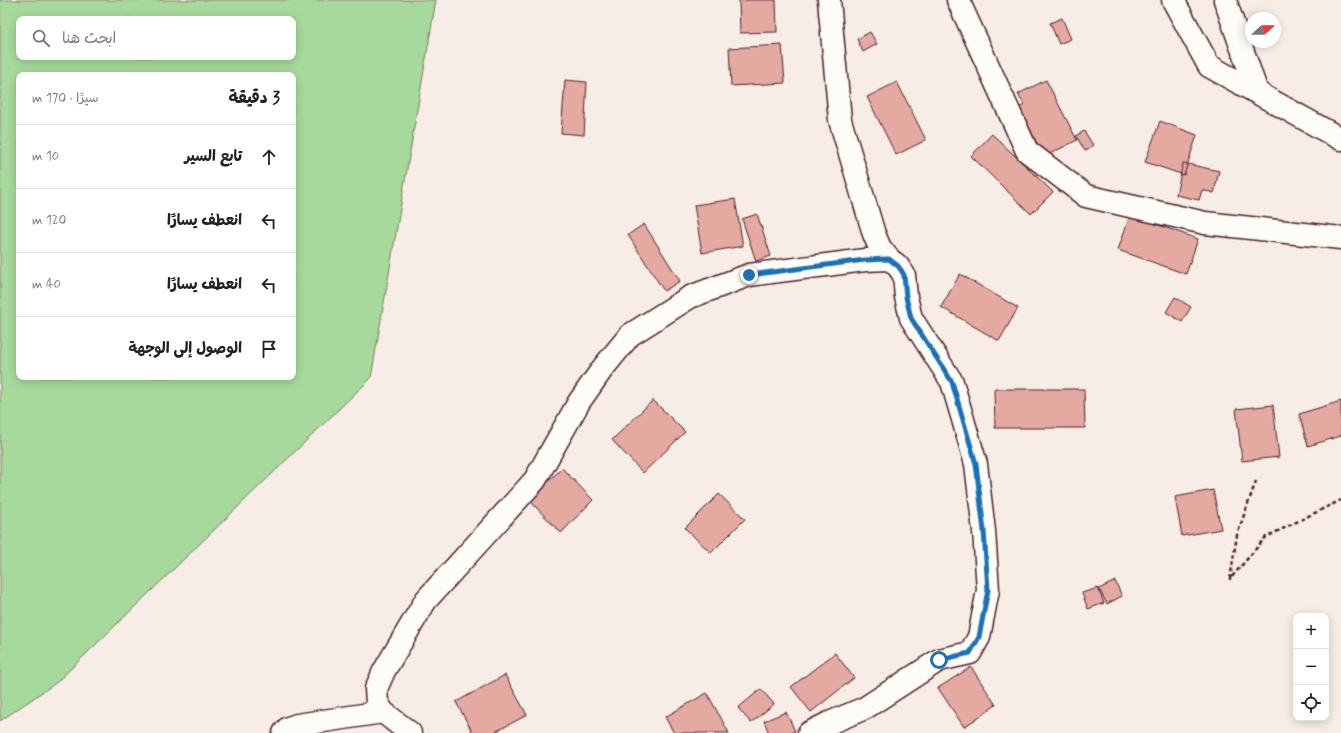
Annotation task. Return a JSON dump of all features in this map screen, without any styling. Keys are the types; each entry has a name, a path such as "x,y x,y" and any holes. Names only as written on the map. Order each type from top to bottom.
{"street":[{"path":"809,733 865,708 939,660 970,653 979,637 988,590 984,531 976,464 952,382 911,318 906,297 904,275 898,266 889,259 880,248 874,234 840,120 829,0"},
{"path":"958,0 1027,151 1086,196 1205,223 1341,238"},
{"path":"1173,0 1210,66 1341,140"},
{"path":"1225,0 1257,92"},
{"path":"410,733 383,712 377,702 376,689 384,671 426,600 535,480 579,402 603,368 630,335 690,297 749,275 865,260 889,259"},
{"path":"284,733 288,728 297,724 383,712"}],"path":[{"path":"1256,482 1237,535 1230,579 1266,537 1341,500"}],"green space":[{"path":"0,0 436,0 371,378 57,682 0,721"}],"building":[{"path":"739,0 776,0 777,32 740,33"},
{"path":"1062,18 1071,39 1059,44 1050,23"},
{"path":"870,32 877,44 863,52 857,39"},
{"path":"782,45 785,83 731,86 729,48"},
{"path":"565,80 587,82 584,135 561,133"},
{"path":"1046,80 1077,140 1044,157 1019,108 1024,105 1018,94"},
{"path":"897,82 926,140 896,155 867,97"},
{"path":"1160,121 1197,135 1184,175 1145,162"},
{"path":"1084,131 1093,145 1085,151 1076,136"},
{"path":"992,134 1053,192 1031,214 971,156"},
{"path":"1183,163 1219,171 1214,193 1202,190 1199,200 1176,195"},
{"path":"735,199 743,246 702,253 694,205"},
{"path":"757,214 771,256 756,261 742,219"},
{"path":"1130,215 1198,239 1186,274 1118,250"},
{"path":"644,224 680,281 664,291 628,235"},
{"path":"960,274 1018,308 999,341 941,307"},
{"path":"1175,297 1191,307 1182,322 1166,312"},
{"path":"994,389 1084,389 1085,428 995,428"},
{"path":"653,400 685,432 643,473 612,440"},
{"path":"1341,401 1341,436 1308,446 1299,414"},
{"path":"1273,405 1279,457 1242,461 1236,409"},
{"path":"562,468 593,500 561,533 529,500"},
{"path":"1213,490 1221,529 1182,536 1175,497"},
{"path":"719,494 745,519 711,553 685,528"},
{"path":"1115,581 1122,596 1107,604 1099,589"},
{"path":"1098,588 1104,603 1088,609 1082,593"},
{"path":"835,653 854,678 811,712 791,687"},
{"path":"971,667 996,705 964,727 938,688"},
{"path":"505,675 527,715 493,733 473,733 456,702"},
{"path":"761,689 774,704 751,723 738,708"},
{"path":"707,693 729,733 674,733 665,717"},
{"path":"786,712 795,731 790,733 769,733 764,721"}],"route":[{"path":"749,275 865,260 889,259 898,266 904,275 906,297 911,318 952,382 976,464 984,531 988,590 979,637 970,653 939,660"}]}
